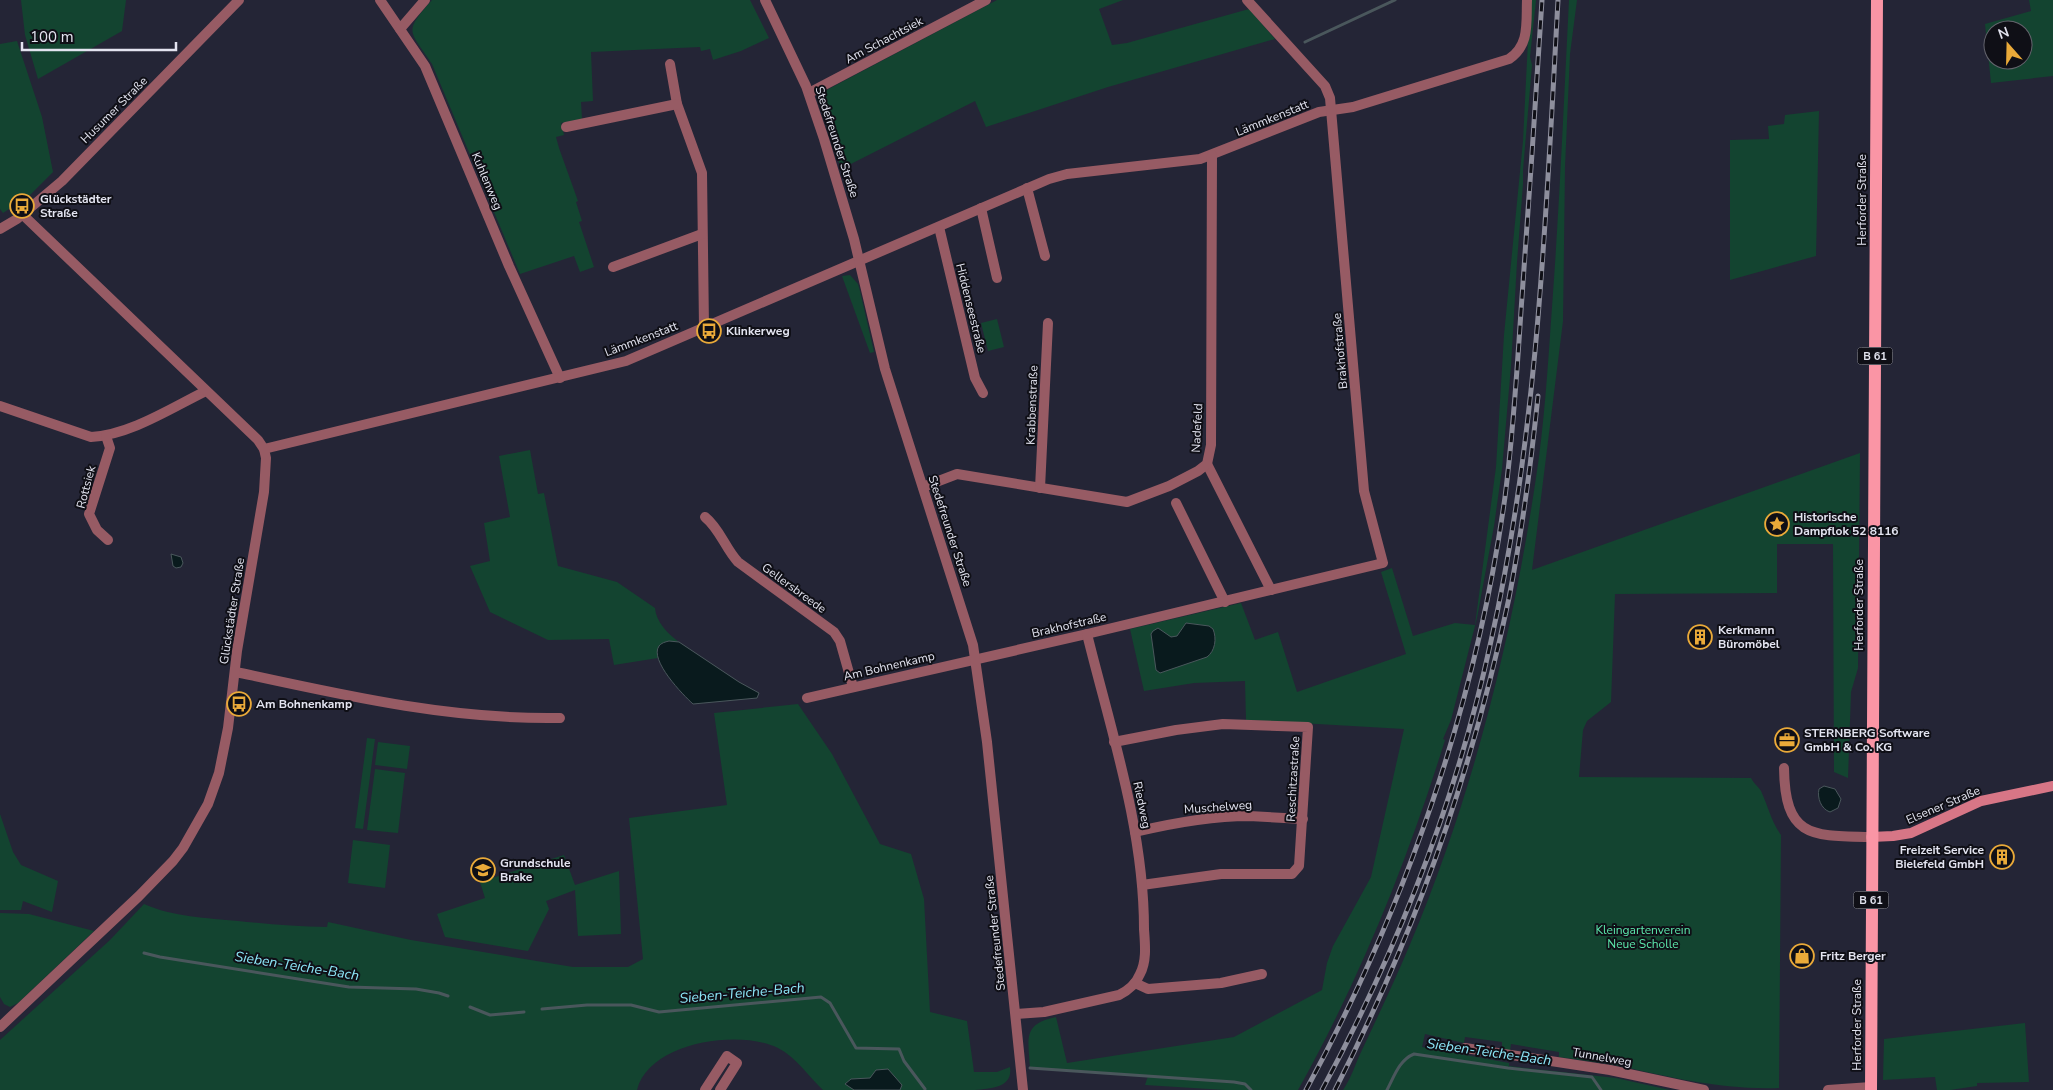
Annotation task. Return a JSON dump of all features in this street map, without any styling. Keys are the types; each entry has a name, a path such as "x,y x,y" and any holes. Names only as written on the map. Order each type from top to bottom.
{"main road":[{"name":"Herforder Straße","path":"1871,1089 1877,0"},
{"name":"Elsener Straße","path":"1871,837 1911,833 1981,800 2053,786"}],"street":[{"name":"Husumer Straße","path":"0,229 22,214 62,181 239,0"},
{"name":"Kuhlenweg","path":"380,0 424,66 432,82 509,266 560,378"},
{"path":"400,29 425,0"},
{"name":"Stedefreunder Straße","path":"765,0 809,93 835,173 860,261 883,364 977,658 989,754 1023,1090"},
{"name":"Am Schachtsiek","path":"809,93 986,0"},
{"name":"Brakhofstraße","path":"977,658 1225,602 1383,563 1364,490 1330,98 1324,86 1247,0"},
{"name":"Lämmkenstatt","path":"264,450 626,361 1049,179 1067,174 1200,159 1319,112 1353,107 1509,59 1518,54 1523,47 1526,0"},
{"path":"670,64 677,104 702,173 704,327"},
{"path":"566,127 677,104"},
{"name":"Nadefeld","path":"922,487 957,474 1127,502 1198,472 1207,464 1211,445 1212,155"},
{"path":"1027,188 1045,256"},
{"path":"981,208 997,278"},
{"path":"22,214 258,440 264,450"},
{"name":"Hiddenseestraße","path":"938,226 973,369 983,393"},
{"path":"613,266 702,234"},
{"name":"Krabbenstraße","path":"1040,488 1048,323"},
{"path":"0,406 91,437 106,436 124,430 206,391"},
{"name":"Rottsiek","path":"106,436 110,448 89,514 97,530 108,540"},
{"name":"Glückstädter Straße","path":"0,1027 139,896 183,848 202,816 215,787 228,728 237,651 264,492 266,465 264,450"},
{"path":"1207,464 1271,590"},
{"path":"1176,503 1225,602"},
{"name":"Gellersbreede","path":"705,517 716,527 730,553 738,562 834,632 840,641 853,687"},
{"name":"Riedweg","path":"1087,634 1135,832 1142,885 1144,957 1141,973 1135,983"},
{"name":"Am Bohnenkamp","path":"807,698 977,658"},
{"path":"236,672 349,697 463,713 532,719 560,718"},
{"name":"Reschitzastraße","path":"1114,742 1176,730 1223,724 1308,727 1299,866 1292,874 1221,874 1142,885"},
{"path":"1784,768 1785,798 1789,811 1796,822 1807,831 1819,834 1871,837"},
{"name":"Muschelweg","path":"1135,832 1177,823 1221,817 1249,816 1303,819"},
{"path":"1016,1014 1044,1012 1111,997 1128,990 1135,983 1148,989 1221,983 1262,974"},
{"name":"Tunnelweg","path":"1465,1048 1610,1070 1704,1090"},
{"path":"705,1090 727,1056 737,1063 720,1090"},
{"path":"1828,1090 1871,1089"}],"green space":[{"path":"21,0 126,0 122,31 38,79 25,35"},
{"path":"432,0 750,0 769,38 741,51 713,60 710,49 701,51 700,47 591,52 593,101 581,102 582,119 561,123 564,135 556,137 578,201 576,202 582,221 579,222 594,267 580,272 574,256 520,274 432,64 418,44 412,31 417,19"},
{"path":"997,0 1123,0 1099,9 1112,45 1127,43 1249,9 1275,39 1108,87 986,127 975,101 841,169 819,101 821,93"},
{"path":"1530,0 1536,0 1530,57 1532,65 1523,170 1511,366 1502,469 1494,526 1477,618 1451,720 1443,739 1445,740 1415,831 1362,963 1342,1006 1298,1090 1225,1090 1145,1085 1148,1076 1030,1068 1029,1040 1033,1028 1045,1020 1056,1017 1067,1063 1234,1037 1322,990 1327,963 1333,946 1371,877 1404,729 1246,720 1245,681 1194,683 1144,691 1130,629 1241,603 1255,640 1278,632 1297,692 1406,654 1381,572 1392,568 1413,636 1455,623 1475,625 1496,467 1504,335 1523,141"},
{"name":"Kleingartenverein Neue Scholle","path":"1569,0 1577,0 1570,54 1565,167 1563,321 1532,570 1860,453 1858,668 1851,692 1848,778 1834,772 1833,544 1777,544 1777,593 1615,594 1611,702 1587,721 1583,730 1579,777 1751,778 1761,791 1772,819 1781,835 1779,1088 1718,1085 1559,1057 1559,1052 1511,1044 1510,1051 1502,1049 1502,1042 1465,1037 1464,1043 1425,1034 1422,1047 1509,1063 1509,1066 1616,1078 1670,1090 1343,1090 1411,942 1434,883 1474,764 1506,642 1530,519 1545,396 1558,220"},
{"path":"2029,0 2053,0 2053,76 1991,83 1990,70 2033,70 2033,20 1999,20 2031,11"},
{"path":"17,41 42,117 53,172 30,195 3,213 0,209 0,44"},
{"path":"1819,111 1816,256 1730,280 1730,140 1769,139 1768,126 1784,124 1785,115"},
{"path":"850,275 858,284 874,352 870,353 842,276"},
{"path":"997,319 1004,347 988,351 981,323"},
{"path":"530,450 538,494 544,493 558,566 617,582 655,608 663,627 679,642 674,641 657,653 658,658 614,665 609,639 548,640 490,612 470,566 490,561 484,523 510,517 499,456"},
{"path":"798,704 832,754 880,844 911,854 924,899 930,1012 967,1021 974,1072 997,1072 1010,1067 1008,1079 1000,1086 975,1090 823,1090 797,1062 778,1048 761,1042 719,1040 697,1044 677,1051 659,1061 645,1074 637,1090 0,1090 0,1040 110,940 144,904 167,912 202,918 316,927 327,927 328,922 411,940 573,967 628,967 643,959 629,818 727,805 714,713"},
{"path":"367,738 375,739 363,829 355,828"},
{"path":"378,742 410,746 407,769 375,765"},
{"path":"375,769 405,773 398,833 367,830"},
{"path":"0,814 13,852 21,865 58,881 52,912 23,901 21,910 0,910"},
{"path":"353,840 390,845 385,888 348,883"},
{"path":"564,855 575,885 619,871 621,934 578,936 575,890 546,901 549,909 528,951 445,937 437,914 485,898 480,882"},
{"path":"0,913 29,914 94,931 18,1003 10,1007 4,1004 0,997"},
{"path":"2025,1023 2029,1082 1977,1083 1977,1086 1937,1090 1935,1077 1883,1080 1884,1039"}],"shaded area":[{"path":"171,554 181,557 183,563 181,567 176,568 173,566"},
{"path":"1186,623 1209,626 1213,629 1215,641 1212,652 1207,657 1160,673 1156,670 1151,634 1158,628 1171,637 1177,636"},
{"path":"669,641 679,642 759,693 757,698 693,704 668,677 659,660 657,652 659,646"},
{"path":"1824,786 1835,789 1841,799 1838,808 1830,812 1822,806 1819,799 1819,789"},
{"path":"888,1069 902,1085 900,1090 854,1090 845,1084 851,1079 870,1078 876,1070"}],"waterway":[{"path":"1305,42 1395,0"},
{"name":"Sieben-Teiche-Bach","path":"144,953 349,987 416,989 448,996"},
{"name":"Sieben-Teiche-Bach","path":"542,1009 587,1005 631,1005 659,1012 821,997 830,1003 856,1048 899,1049 904,1061 925,1089"},
{"name":"Sieben-Teiche-Bach","path":"470,1007 490,1015 524,1012"},
{"name":"Sieben-Teiche-Bach","path":"1387,1090 1404,1060 1414,1054 1508,1068 1592,1077 1601,1090"},
{"name":"Sieben-Teiche-Bach","path":"1030,1068 1234,1082 1245,1084 1251,1090"}],"railway":[{"path":"1306,1090 1342,1020 1375,949 1405,876 1456,728 1476,652 1492,575 1505,497 1510,450 1542,0"},
{"path":"1322,1090 1376,982 1422,872 1461,758 1491,641 1507,562 1530,403 1544,242 1558,0"},
{"path":"1335,1090 1364,1031 1416,911 1439,850 1478,725 1514,573 1526,497 1538,396"}],"place":[{"name":"Glückstädter Straße","path":"22,206"},
{"name":"Klinkerweg","path":"709,331"},
{"name":"Historische Dampflok 52 8116","path":"1777,524"},
{"name":"Kerkmann Büromöbel","path":"1700,637"},
{"name":"Am Bohnenkamp","path":"239,704"},
{"name":"STERNBERG Software GmbH & Co. KG","path":"1787,740"},
{"name":"Freizeit Service Bielefeld GmbH","path":"2002,857"},
{"name":"Grundschule Brake","path":"483,870"},
{"name":"Fritz Berger","path":"1802,956"}]}
